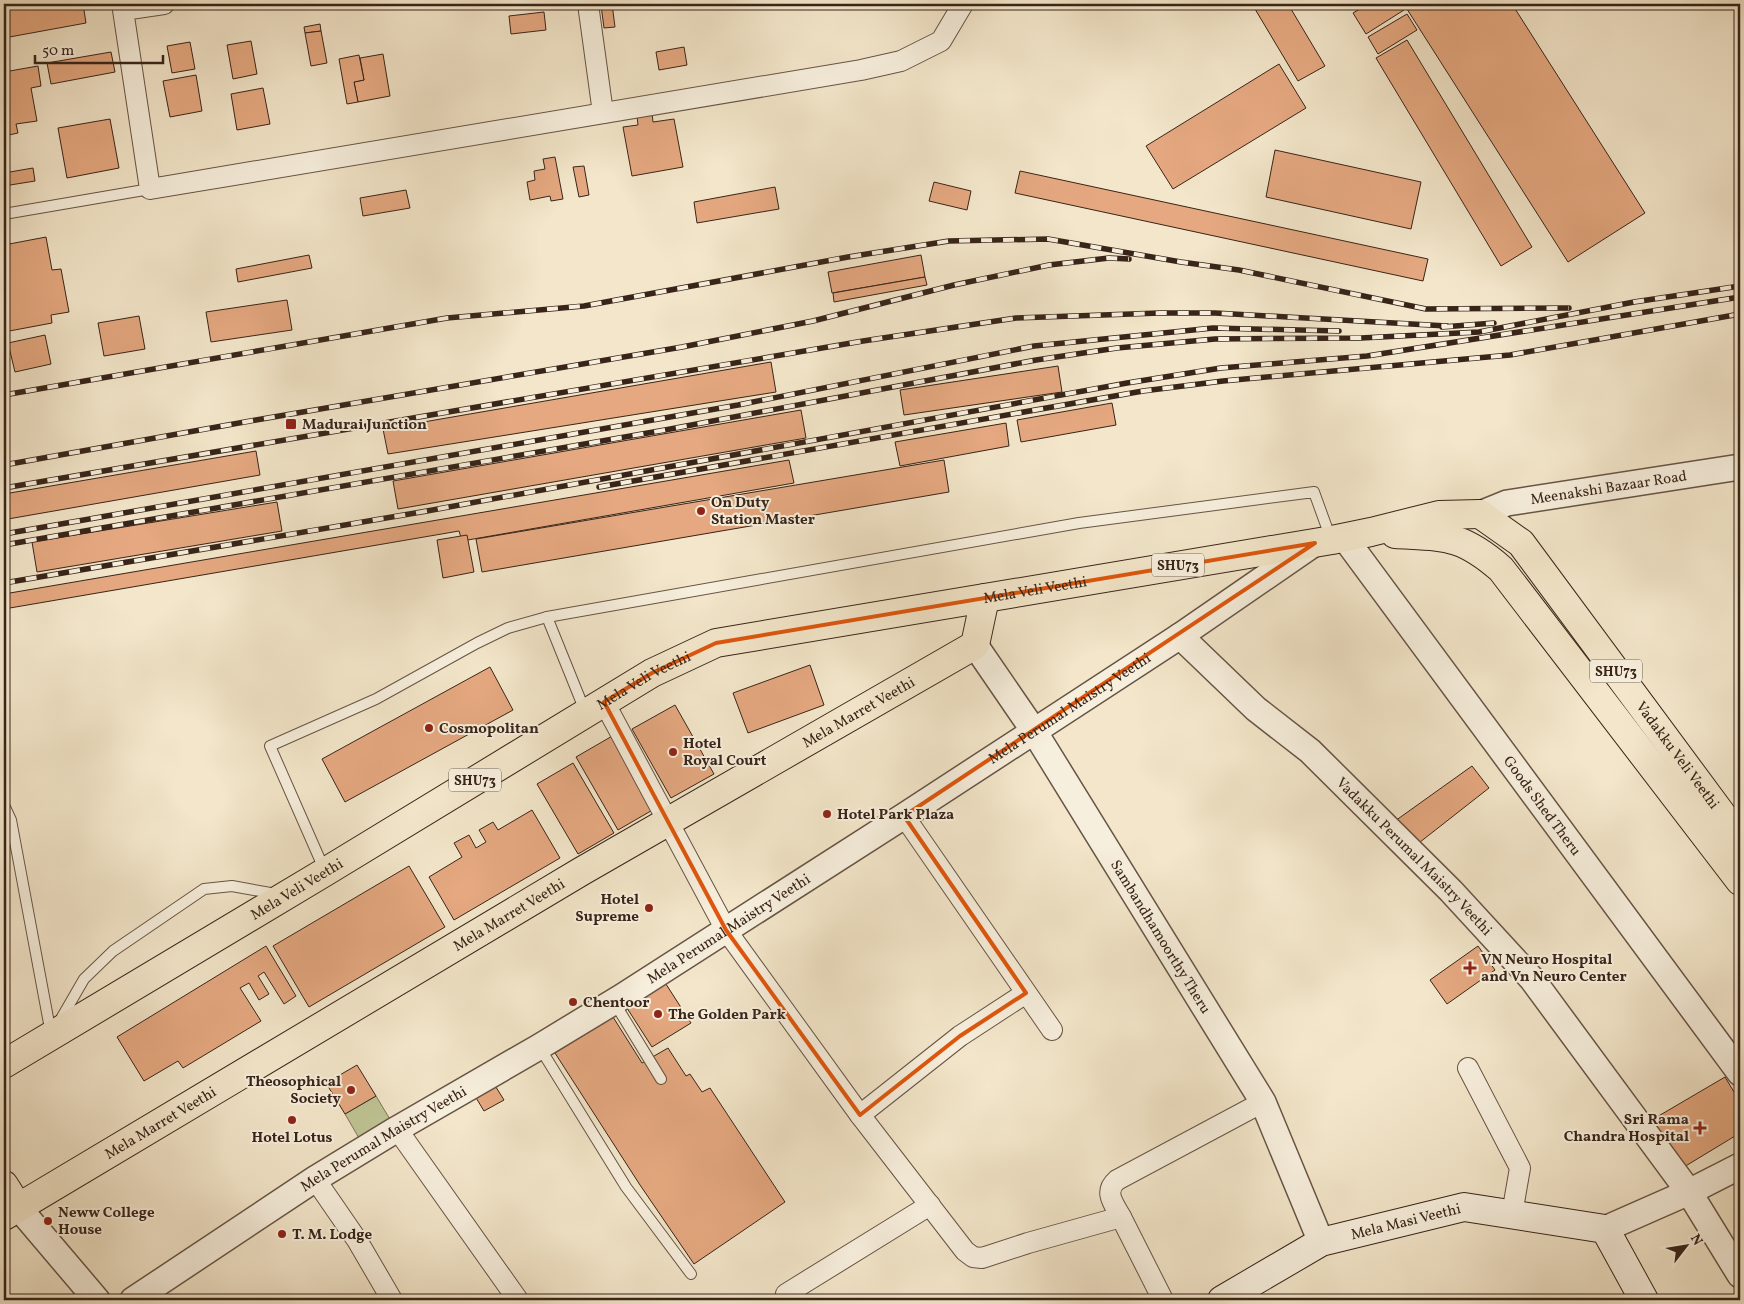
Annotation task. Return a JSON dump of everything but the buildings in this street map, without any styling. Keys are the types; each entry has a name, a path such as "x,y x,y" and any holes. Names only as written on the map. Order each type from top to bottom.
{"main road":[{"name":"Mela Veli Veethi","path":"4,1064 652,673 716,643 1330,540 1372,532 1439,515 1480,514"},
{"path":"1480,514 1487,539 1501,569"},
{"name":"Vadakku Veli Veethi","path":"1480,514 1521,543 1740,839"},
{"name":"Mela Veli Veethi","path":"1372,532 1444,537 1457,540 1482,552 1501,569"},
{"name":"Vadakku Veli Veethi","path":"1501,569 1740,881"},
{"path":"975,645 985,598"},
{"name":"Mela Marret Veethi","path":"11,1212 668,820 975,645"},
{"path":"4,1185 11,1212"},
{"name":"Mela Masi Veethi","path":"1222,1300 1321,1242 1464,1207 1605,1229"},
{"path":"1605,1229 1644,1300"}],"street":[{"path":"164,4 123,10 150,189 861,70 901,61 941,41 963,4"},
{"path":"588,4 604,113"},
{"name":"Meenakshi Bazaar Road","path":"1480,514 1507,503 1740,467"},
{"name":"Mela Perumal Maistry Veethi","path":"134,1300 315,1180 397,1129 613,1002 1330,540"},
{"name":"Goods Shed Theru","path":"1330,540 1740,1074"},
{"name":"Vadakku Perumal Maistry Veethi","path":"1180,636 1256,709 1310,751 1452,890 1532,980 1689,1192 1740,1276"},
{"name":"Sambandhamoorthy Theru","path":"975,645 1034,732 1263,1102 1321,1242"},
{"path":"595,707 668,820 726,930 860,1115 966,1251 973,1257 982,1258 1121,1217"},
{"path":"904,816 1052,1030"},
{"path":"860,1115 960,1036 1026,993"},
{"path":"1468,1068 1520,1168 1512,1214"},
{"path":"1163,1300 1111,1197 1109,1190 1111,1185 1117,1180 1263,1102"},
{"path":"397,1129 518,1300"},
{"path":"1605,1229 1689,1192 1740,1166"},
{"path":"315,1180 357,1240 392,1300"},
{"path":"788,1300 786,1294 930,1205"},
{"path":"11,1212 97,1300"}],"lane":[{"path":"4,214 150,189"},
{"path":"325,872 270,746 376,699 508,628 547,617 1079,523 1314,492 1330,540"},
{"path":"547,617 595,707"},
{"path":"4,805 11,820 51,1035"},
{"path":"51,1035 84,979 113,951 204,889 232,886 285,896"},
{"path":"613,1002 661,1079"},
{"path":"539,1047 626,1187 692,1274"}],"highlighted area":[{"path":"1315,543 904,816 1026,993 960,1036 860,1115 726,930 604,702 652,673 716,643"}],"green space":[{"path":"376,1096 394,1126 363,1145 345,1114"}],"railway":[{"path":"4,395 447,318 584,306 848,257 949,241 1048,239 1239,270 1426,309 1569,308"},
{"path":"4,465 682,347 813,321 954,285 1049,265 1109,258 1129,259"},
{"path":"4,545 665,430 1036,360 1117,348 1215,339 1361,338 1479,332 1634,302 1740,286"},
{"path":"4,583 427,511 1127,383 1221,368 1367,356 1740,297"},
{"path":"4,488 863,341 1016,318 1215,313 1447,326"},
{"path":"599,487 1143,391 1223,381 1510,355 1740,314"},
{"path":"1442,327 1494,323"},
{"path":"4,534 738,405 1034,346 1213,328 1339,331"}],"place":[{"name":"Madurai Junction","path":"291,424"},
{"name":"On Duty Station Master","path":"701,511"},
{"name":"Cosmopolitan","path":"429,728"},
{"name":"Hotel Royal Court","path":"673,752"},
{"name":"Hotel Park Plaza","path":"827,814"},
{"name":"Hotel Supreme","path":"649,908"},
{"name":"VN Neuro Hospital and Vn Neuro Center","path":"1470,968"},
{"name":"Chentoor","path":"573,1002"},
{"name":"The Golden Park","path":"658,1014"},
{"name":"Theosophical Society","path":"351,1090"},
{"name":"Hotel Lotus","path":"292,1120"},
{"name":"Sri Rama Chandra Hospital","path":"1700,1128"},
{"name":"Neww College House","path":"48,1221"},
{"name":"T. M. Lodge","path":"282,1234"}]}
